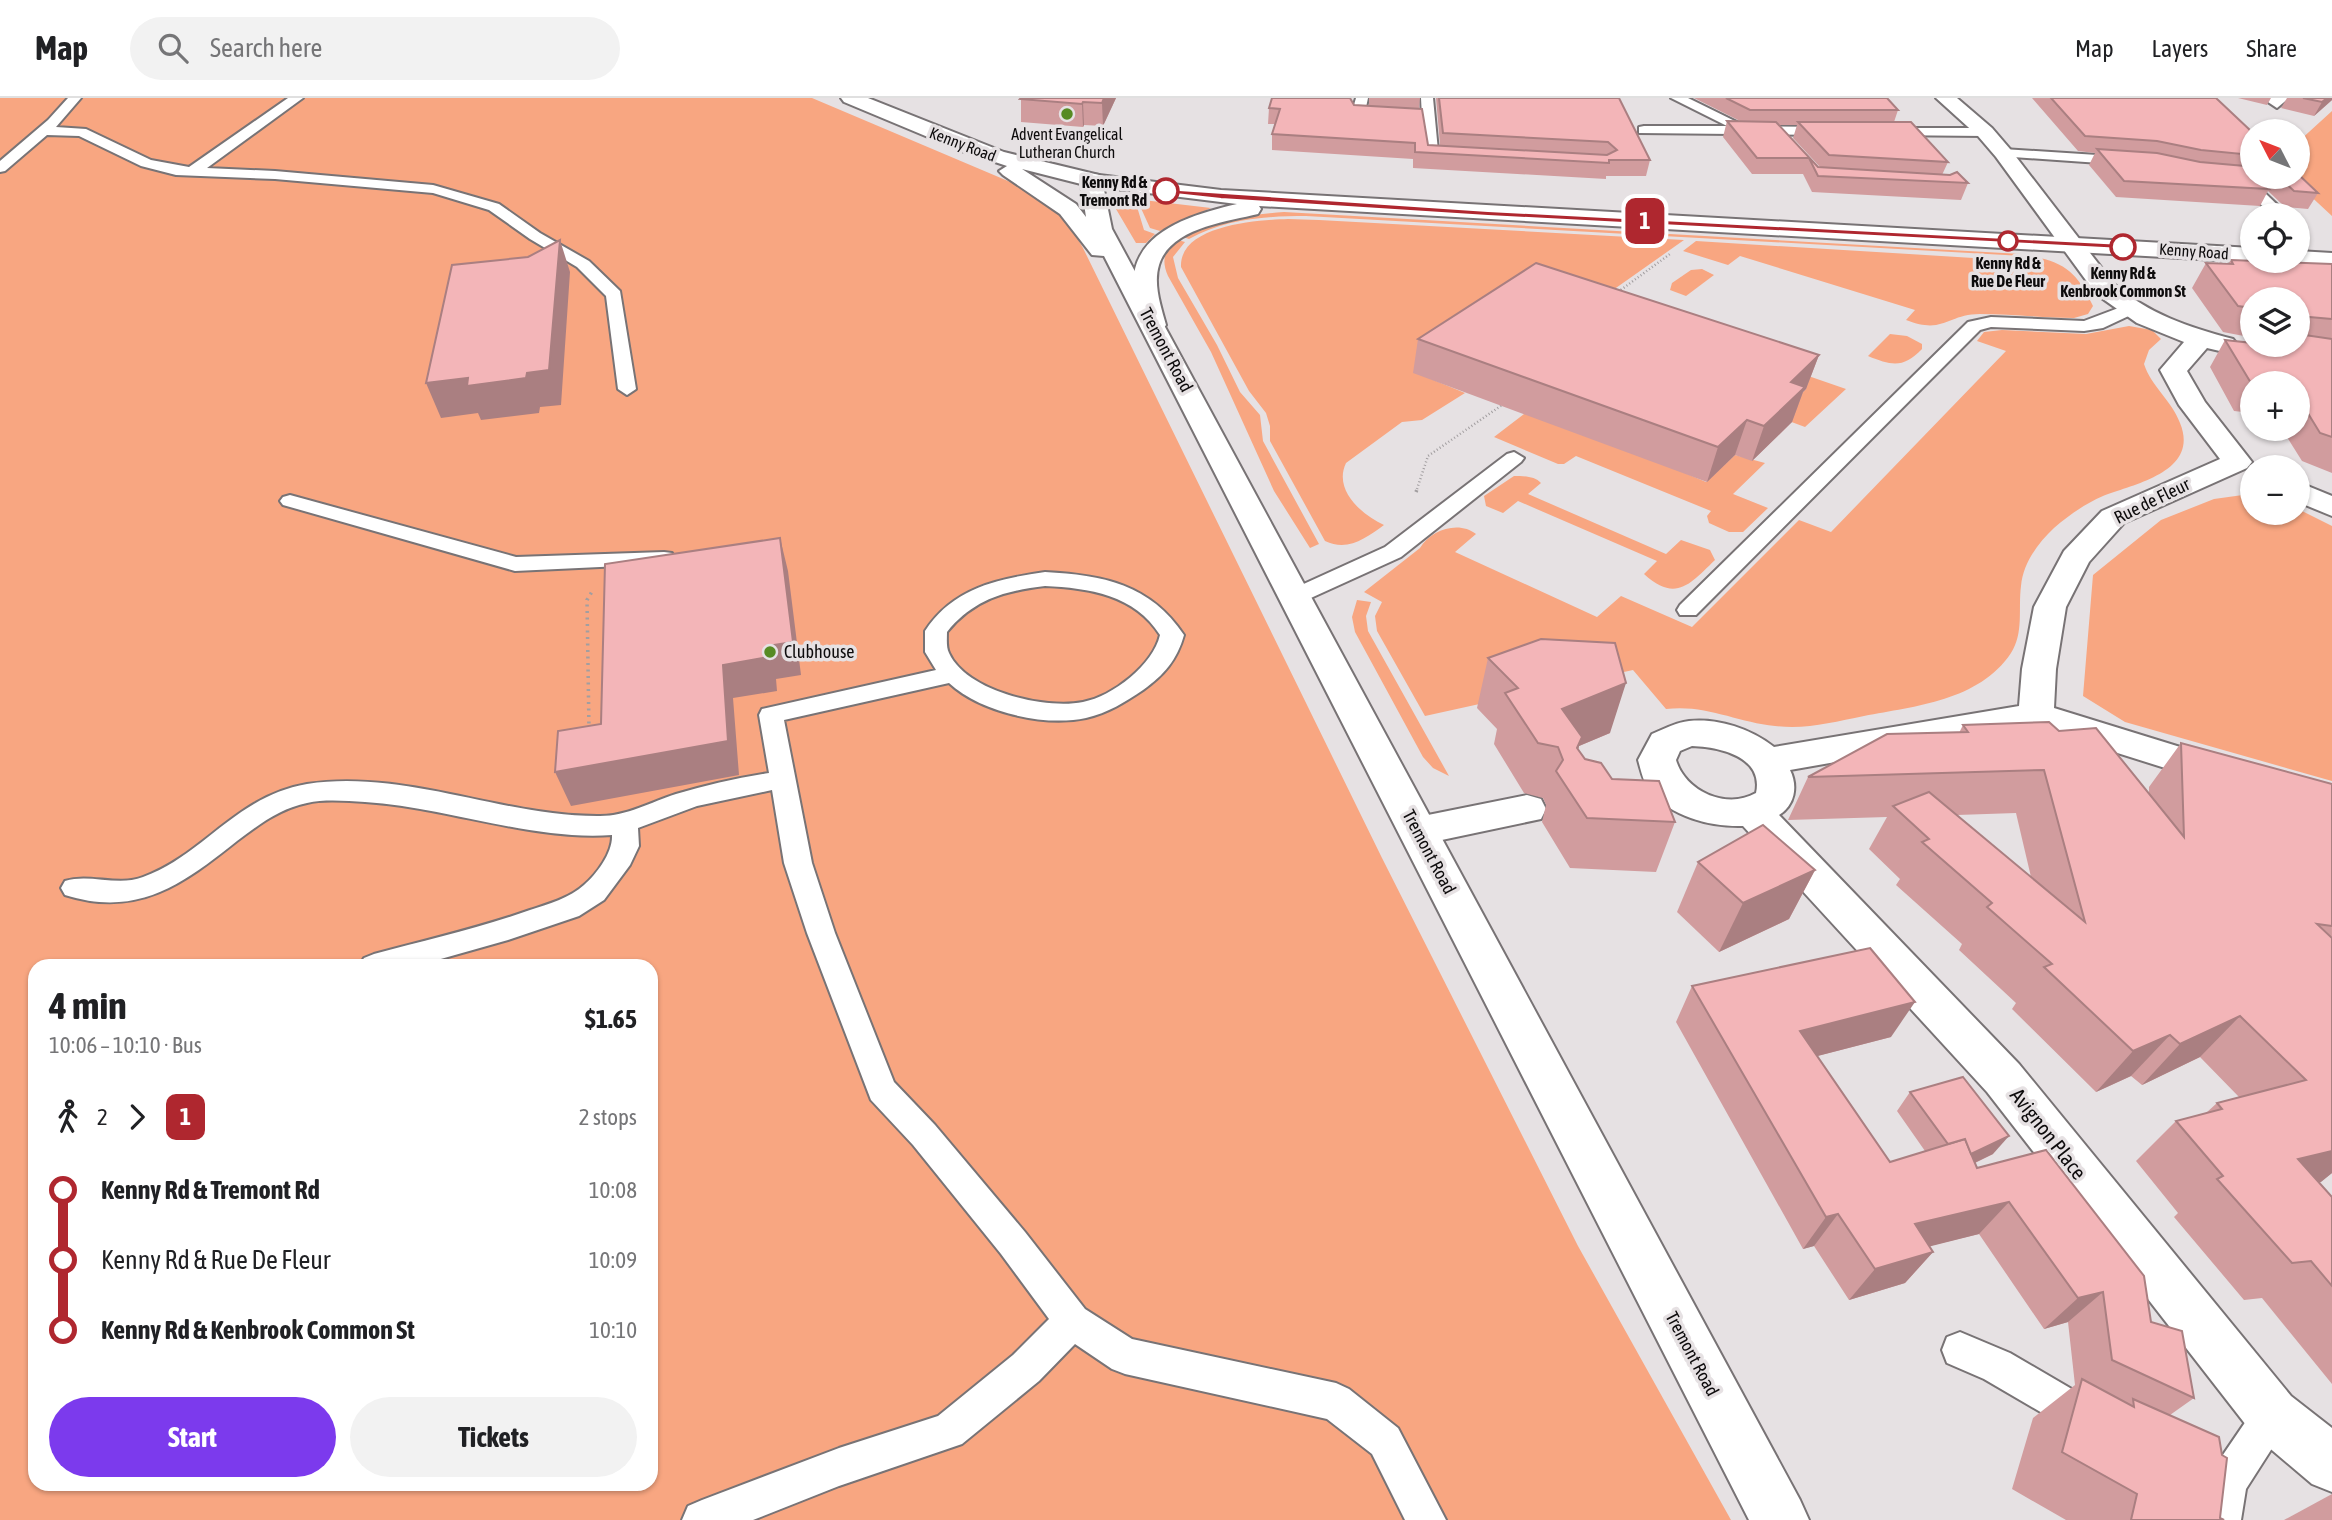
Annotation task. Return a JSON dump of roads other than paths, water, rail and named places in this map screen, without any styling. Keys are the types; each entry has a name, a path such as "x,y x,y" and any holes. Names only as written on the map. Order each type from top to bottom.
{"main road":[{"name":"Kenny Road","path":"851,98 997,157 1091,180 1221,197 2240,254"},
{"path":"1946,98 1985,132 2003,153 2105,289 2129,309 2157,324 2201,339 2240,346"},
{"path":"965,146 1027,180 1068,209 1099,249 1141,321 1156,332"},
{"name":"Tremont Road","path":"1091,180 1101,229 1780,1520"},
{"path":"1156,332 1146,288 1147,264 1154,250 1171,236 1205,219 1231,211 1266,206 1348,205"},
{"path":"2310,259 2332,260"},
{"name":"Rue de Fleur","path":"2201,339 2174,370 2193,405 2240,459"},
{"name":"Rue de Fleur","path":"2036,715 2039,669 2050,607 2075,558 2113,517 2240,467"},
{"path":"2310,497 2332,507"},
{"path":"1767,761 2036,715 2258,783"},
{"path":"1688,733 1716,734 1745,743 1767,761 1777,781 1773,800 1753,812 1720,813 1686,801 1663,781 1657,760 1665,743 1688,733"},
{"path":"1623,789 1663,781"},
{"path":"1418,831 1527,809"},
{"name":"Avignon Place","path":"1753,812 2003,1078 2272,1415 2332,1464"}],"lane":[{"path":"0,168 44,131 75,98"},
{"path":"193,171 297,98"},
{"path":"1362,98 1358,115 1393,117"},
{"path":"1427,98 1422,118 1431,155 1471,158"},
{"path":"1677,98 1747,131"},
{"path":"1644,130 1842,131"},
{"path":"44,131 81,132 146,163 176,171 275,175 433,190 474,199 494,207 535,236 583,264 614,295 627,389"},
{"path":"1776,131 1793,150"},
{"path":"1868,131 1985,132"},
{"path":"2003,153 2150,163"},
{"path":"2228,175 2241,176 2269,203"},
{"path":"1688,610 1974,326 1991,321 2084,326 2104,321 2129,309"},
{"path":"1294,597 1393,552 1514,458"},
{"path":"290,501 515,564 608,562 682,556"},
{"path":"955,674 945,666 936,649 936,631 963,600 1010,583 1070,580 1101,586 1134,597 1155,610 1172,635 1169,651 1160,666 1117,696 1095,707 1077,711 1029,710 1004,704 986,696 955,674 771,715 798,863 821,933 882,1090 951,1167 1072,1321 1125,1356 1336,1402 1385,1441 1426,1520"},
{"path":"75,888 100,894 126,893 152,885 181,872 205,856 252,815 301,794 366,793 407,796 602,827 624,823 684,801 783,779"},
{"path":"399,959 521,925 569,908 594,893 626,846 624,823"},
{"path":"702,1520 839,1467 949,1431 1026,1368 1072,1321"},
{"path":"1960,1350 1997,1366 2077,1414 2112,1430"},
{"path":"2221,1520 2228,1482 2272,1415"},
{"path":"2194,1467 2228,1482"}],"place":[{"name":"Advent Evangelical Lutheran Church","path":"1067,114"},
{"name":"Kenny Rd & Tremont Rd","path":"1166,191"},
{"name":"Kenny Rd & Rue De Fleur","path":"2008,241"},
{"name":"Kenny Rd & Kenbrook Common St","path":"2123,247"},
{"name":"Clubhouse","path":"770,652"}]}
